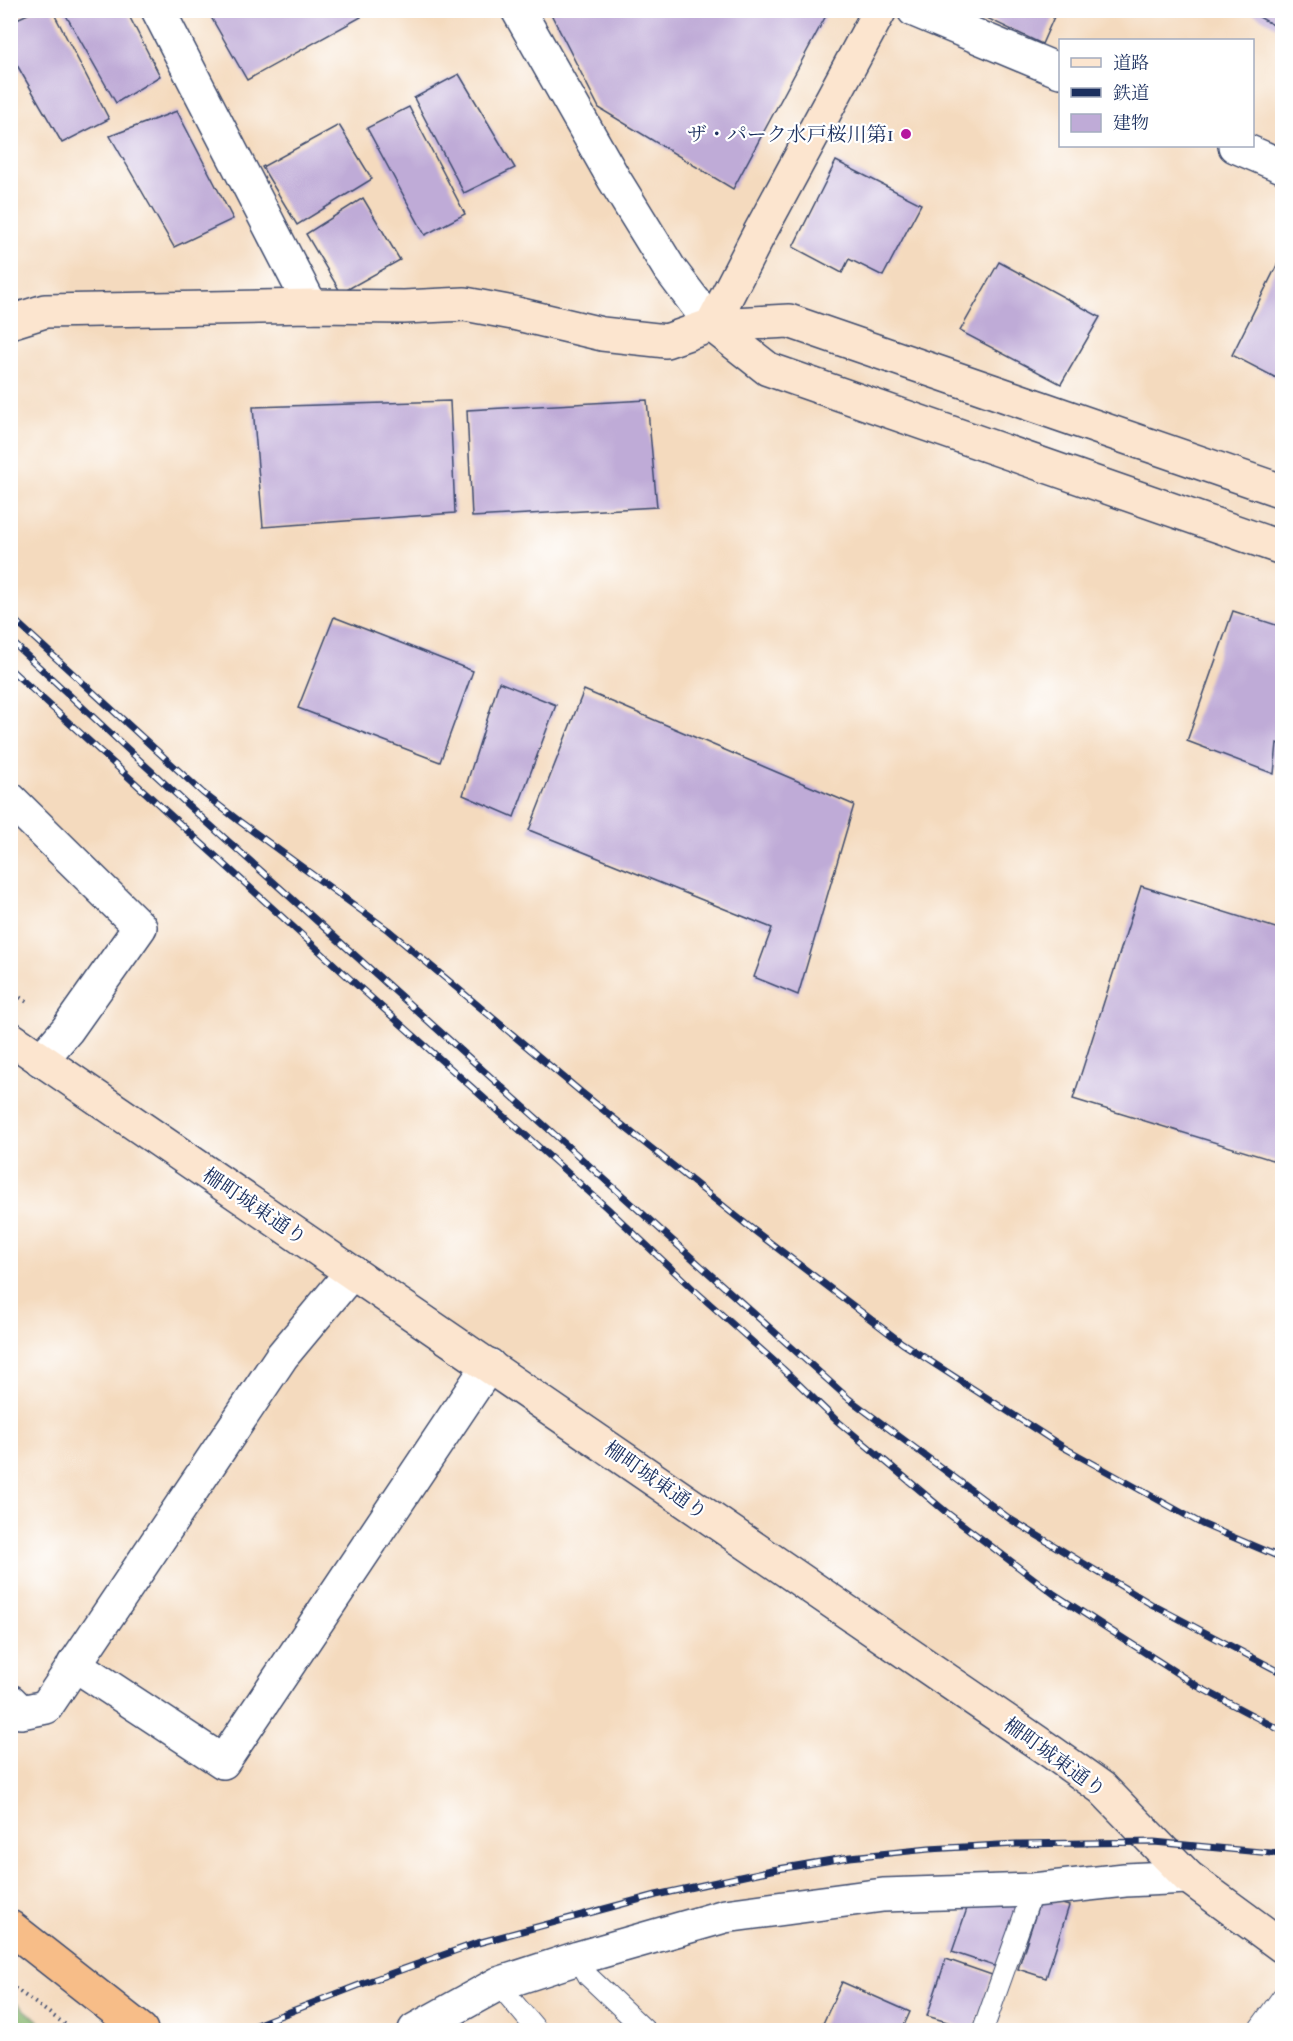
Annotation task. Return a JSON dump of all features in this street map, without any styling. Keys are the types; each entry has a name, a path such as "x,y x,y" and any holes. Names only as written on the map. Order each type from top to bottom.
{"highway":[{"path":"10,1928 141,2031"}],"street":[{"path":"158,10 311,306"},
{"path":"518,10 669,268 712,325 768,369 1282,548"},
{"path":"712,325 880,10"},
{"path":"914,10 1059,71"},
{"path":"1237,147 1282,166"},
{"path":"10,322 45,311 311,306 404,307 465,304 602,334 666,341 712,325 789,321 1282,491"},
{"path":"10,799 140,927 67,1030 41,1060"},
{"name":"柵町城東通り","path":"10,1038 1094,1782 1188,1877 1282,1946"},
{"path":"10,1701 21,1712 46,1707 282,1356 352,1272"},
{"path":"75,1664 223,1762 489,1365"},
{"path":"415,2031 498,1984 578,1958 725,1916 883,1895 1033,1890 1188,1877"}],"lane":[{"path":"983,2031 1033,1890"},
{"path":"578,1958 588,1976 645,2031"},
{"path":"498,1984 537,2031"},
{"path":"1258,2031 1282,1997"}],"path":[{"path":"10,1984 73,2031"}],"green space":[{"path":"11,1999 50,2030 11,2030"}],"building":[{"path":"37,10 52,10 109,119 62,143 10,53 10,22"},
{"path":"63,10 126,10 160,76 116,103"},
{"path":"207,10 357,10 361,17 247,80"},
{"path":"549,10 829,10 733,189 599,108"},
{"path":"970,10 1057,10 1042,44"},
{"path":"1247,10 1282,10 1282,30"},
{"path":"459,74 515,168 464,193 414,98"},
{"path":"409,107 465,214 425,235 367,128"},
{"path":"177,111 233,219 174,247 110,136"},
{"path":"339,125 372,179 297,225 262,167"},
{"path":"836,161 921,204 883,276 849,259 842,273 793,247"},
{"path":"363,198 400,260 341,293 306,234"},
{"path":"1282,255 1282,381 1232,355"},
{"path":"999,262 1100,317 1061,384 960,331"},
{"path":"647,400 657,507 472,517 467,410"},
{"path":"450,401 455,513 263,527 253,407"},
{"path":"1233,611 1282,627 1282,745 1277,743 1274,774 1187,741"},
{"path":"334,617 473,671 440,762 298,708"},
{"path":"499,682 556,705 514,817 463,795"},
{"path":"584,690 854,805 798,995 754,977 772,928 529,830"},
{"path":"1141,886 1282,930 1282,1163 1073,1099"},
{"path":"971,1897 1018,1903 997,1967 952,1952"},
{"path":"1041,1898 1069,1906 1046,1978 1018,1969"},
{"path":"946,1959 992,1975 974,2030 927,2016"},
{"path":"842,1982 910,2012 902,2030 820,2030"}],"railway":[{"path":"10,616 203,793 388,930 581,1092 747,1225 902,1343 1063,1447 1202,1524 1282,1558"},
{"path":"10,640 190,807 849,1399 1010,1519 1151,1604 1282,1673"},
{"path":"10,669 348,977 606,1207 836,1420 946,1512 1054,1594 1197,1686 1282,1731"},
{"path":"243,2030 474,1944 656,1895 772,1870 850,1857 929,1849 1016,1844 1154,1842 1282,1854"}],"place":[{"name":"ザ・パーク水戸桜川第1","path":"906,134"}]}
